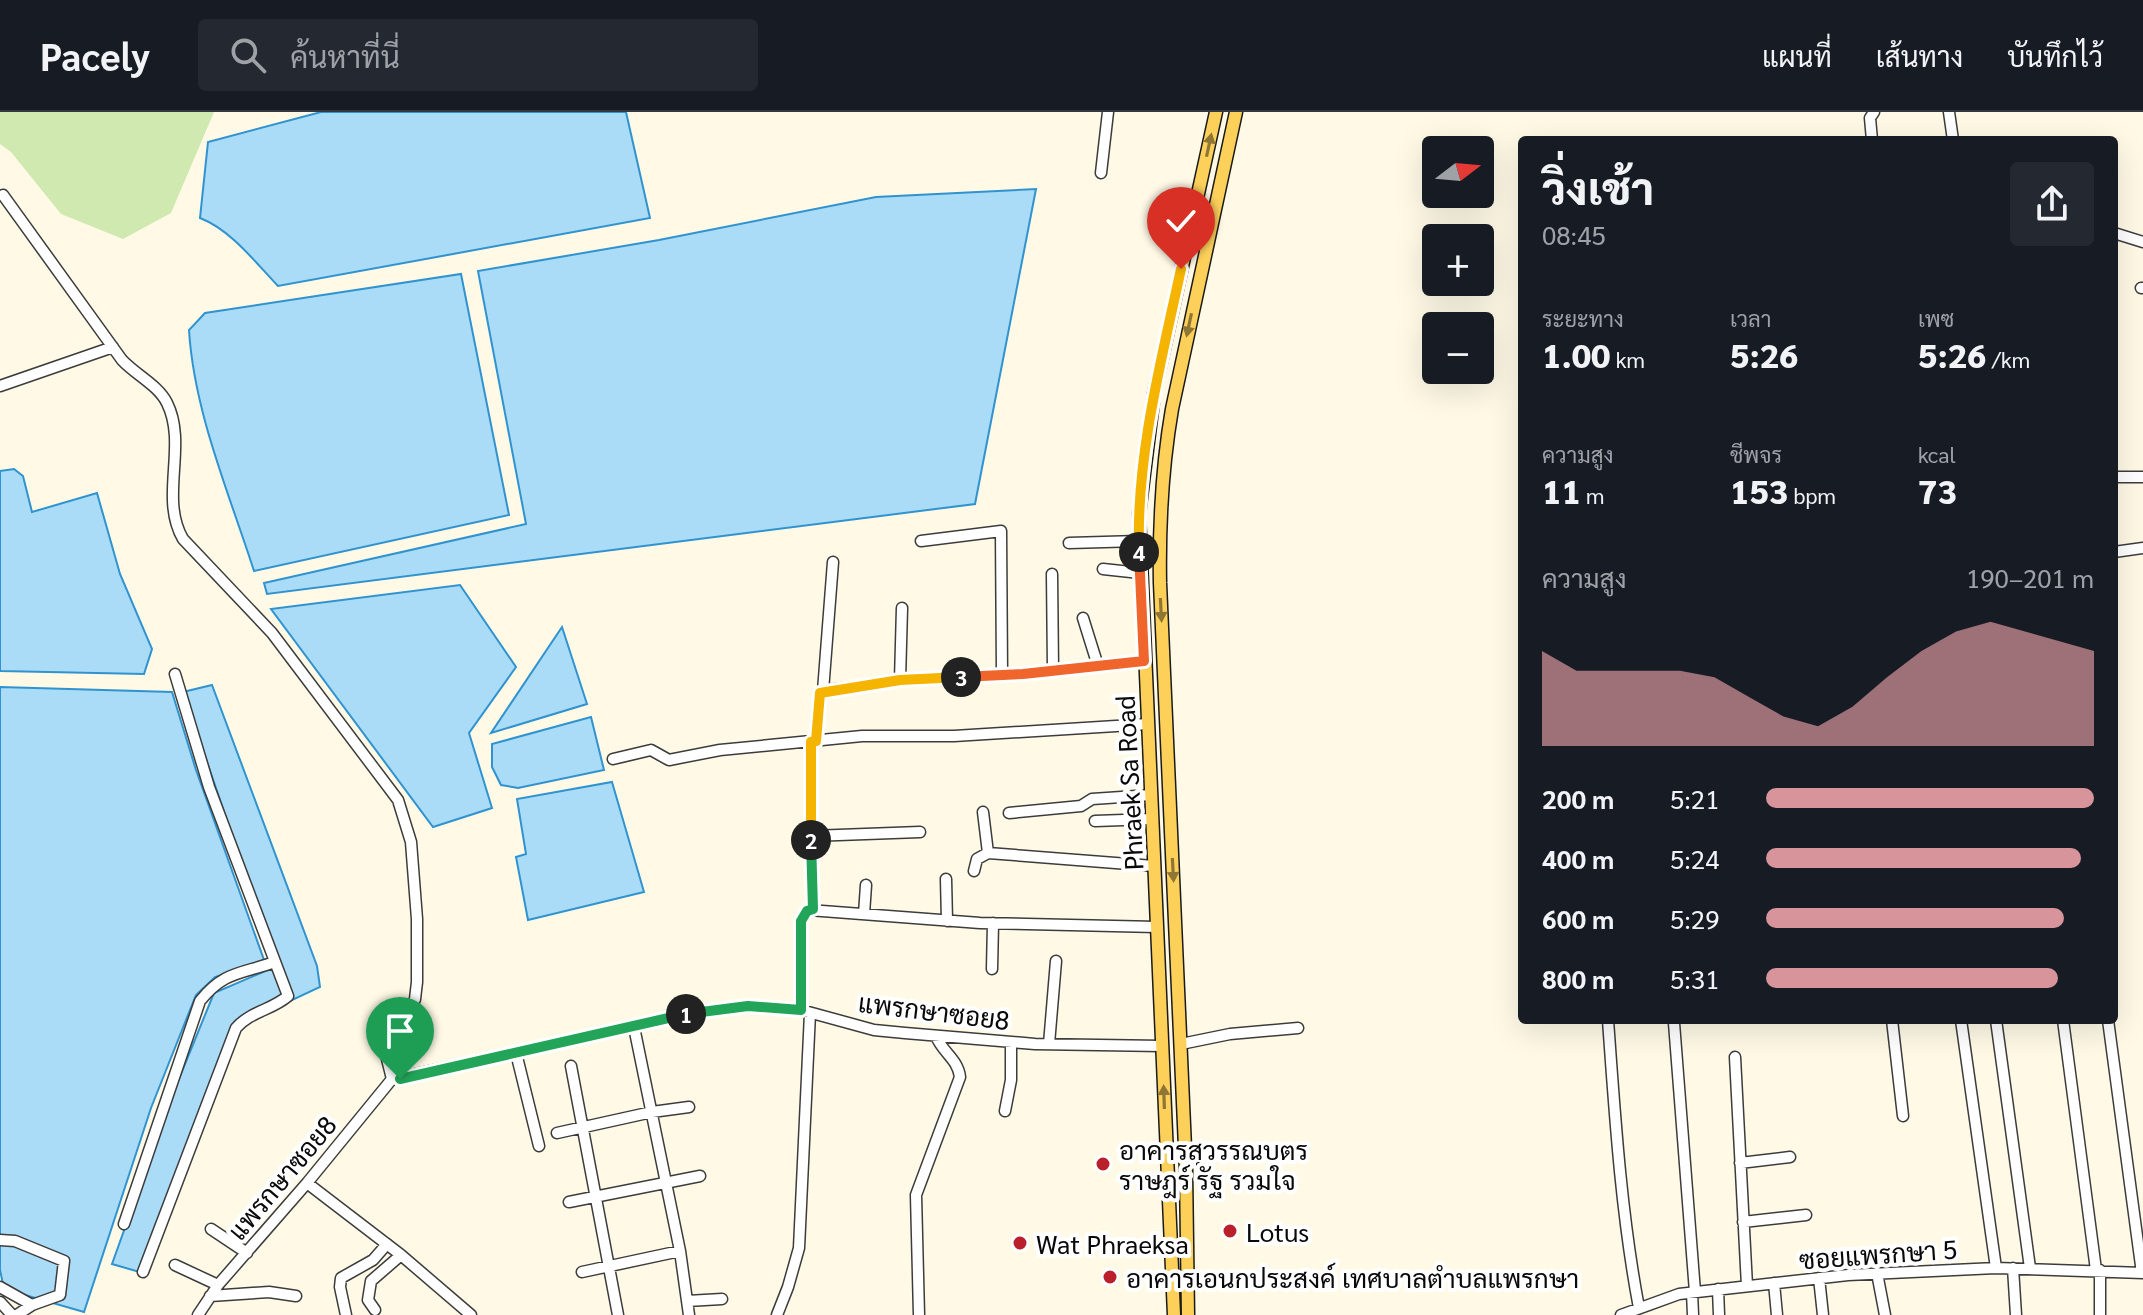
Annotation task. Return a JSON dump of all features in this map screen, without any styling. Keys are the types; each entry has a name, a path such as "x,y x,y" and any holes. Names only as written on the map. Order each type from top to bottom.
{"main road":[{"name":"Phraek Sa Road","path":"1174,1315 1139,541 1143,473 1154,394 1216,112"},
{"name":"Phraek Sa Road","path":"1188,1315 1187,1203 1160,583 1160,516 1172,409 1236,112"}],"street":[{"path":"1101,173 1108,112"},
{"path":"1872,136 1870,118 1874,112"},
{"path":"1949,112 1952,136"},
{"path":"3,195 131,370 161,393 169,406 174,439 173,508 183,539 235,590 282,644 398,800 411,842 417,919 417,982 415,999 404,1026 386,1055 392,1079"},
{"path":"2118,234 2143,242"},
{"path":"0,386 113,347"},
{"path":"2118,477 2143,477"},
{"path":"921,541 1001,531 1002,675"},
{"path":"1069,543 1139,541"},
{"path":"2118,551 2143,548"},
{"path":"813,909 811,836 814,742 819,695 823,691 833,562"},
{"path":"1103,569 1140,573"},
{"path":"1052,574 1053,670"},
{"path":"900,680 902,608"},
{"path":"1083,618 1098,666"},
{"path":"823,691 900,680 1002,675 1144,661"},
{"path":"143,1272 236,1028 243,1020 279,1004 288,996 209,787 175,674"},
{"path":"613,759 651,750 669,760 720,750 862,736 954,736 1148,724"},
{"path":"1009,813 1081,806 1092,799 1151,795"},
{"path":"983,812 988,853"},
{"path":"1095,821 1152,819"},
{"path":"811,836 920,832"},
{"path":"974,871 977,859 988,853 1154,866"},
{"path":"946,879 947,921"},
{"path":"864,914 866,885"},
{"path":"777,1315 799,1248 806,1012 801,921 807,911 813,909 947,921 1157,927"},
{"path":"992,969 993,923"},
{"path":"1049,1044 1056,961"},
{"path":"124,1224 200,1001 214,984 226,977 275,962"},
{"name":"แพรกษาซอย8","path":"198,1315 218,1285 392,1079 691,1012 735,1008 806,1012 874,1030 936,1036 1049,1044 1162,1046"},
{"path":"1608,1024 1620,1185 1639,1308"},
{"path":"1674,1024 1693,1315"},
{"path":"1892,1024 1903,1116"},
{"path":"1962,1024 1996,1268"},
{"path":"1997,1024 2030,1268"},
{"path":"2064,1024 2098,1270 2100,1315"},
{"path":"2109,1024 2143,1273"},
{"path":"634,1027 680,1251 689,1315"},
{"path":"1181,1044 1230,1034 1298,1028"},
{"path":"919,1315 916,1195 960,1077 956,1061 939,1044 936,1036"},
{"path":"1005,1111 1011,1080 1011,1042"},
{"path":"516,1053 539,1146"},
{"path":"1735,1057 1747,1286"},
{"path":"571,1066 618,1315"},
{"path":"557,1133 689,1107"},
{"path":"1740,1163 1790,1157"},
{"path":"569,1202 700,1176"},
{"path":"307,1183 401,1255 471,1315"},
{"path":"1743,1222 1806,1215"},
{"path":"211,1229 247,1253"},
{"path":"0,1240 15,1241 64,1261 60,1295 14,1315 0,1302"},
{"path":"346,1315 341,1278 373,1260 387,1244"},
{"path":"582,1272 680,1251"},
{"path":"375,1310 368,1300 368,1287 401,1255"},
{"path":"175,1265 218,1285"},
{"name":"ซอยแพรกษา 5","path":"1624,1314 1660,1300 1693,1292 1877,1273 1996,1268 2143,1273"},
{"path":"2013,1268 2016,1315"},
{"path":"1877,1273 1885,1315"},
{"path":"1819,1278 1823,1315"},
{"path":"1774,1283 1777,1315"},
{"path":"0,1287 32,1305"},
{"path":"1718,1289 1719,1315"},
{"path":"210,1296 269,1292 296,1296"},
{"path":"687,1301 722,1299"}],"green space":[{"path":"0,112 214,112 171,213 123,239 61,214 11,152 0,144"}],"water":[{"path":"321,112 626,112 650,218 278,286 232,238 200,218 208,142"},
{"path":"1036,189 975,504 267,594 264,583 526,524 478,271 659,240 876,197"},
{"path":"461,274 509,515 254,571 205,422 189,330 205,313"},
{"path":"14,469 23,476 32,512 97,493 120,574 152,649 144,674 0,671 0,471"},
{"path":"460,585 516,667 469,733 492,808 433,827 271,609"},
{"path":"562,627 587,704 491,733"},
{"path":"212,685 317,966 320,987 241,1024 143,1273 112,1264 174,1091 214,993 277,966 183,692"},
{"path":"0,687 172,692 196,770 264,960 215,977 196,995 151,1108 84,1312 4,1289 0,1270"},
{"path":"591,717 604,770 518,788 501,785 492,767 492,744"},
{"path":"612,782 644,892 528,920 516,857 526,854 517,799"}],"place":[{"name":"อาคารสุวรรณบุตร ราษฎร์ รัฐ รวมใจ","path":"1103,1164"},
{"name":"Lotus","path":"1230,1231"},
{"name":"Wat Phraeksa","path":"1020,1243"},
{"name":"อาคารเอนกประสงค์ เทศบาลตำบลแพรกษา","path":"1110,1277"}],"route":[{"path":"400,1079 691,1012 748,1006 801,1010 801,921 804,914 813,909 811,742 816,741 820,693 900,680 1023,674 1144,661 1139,541 1141,487 1154,394 1181,269"}]}
